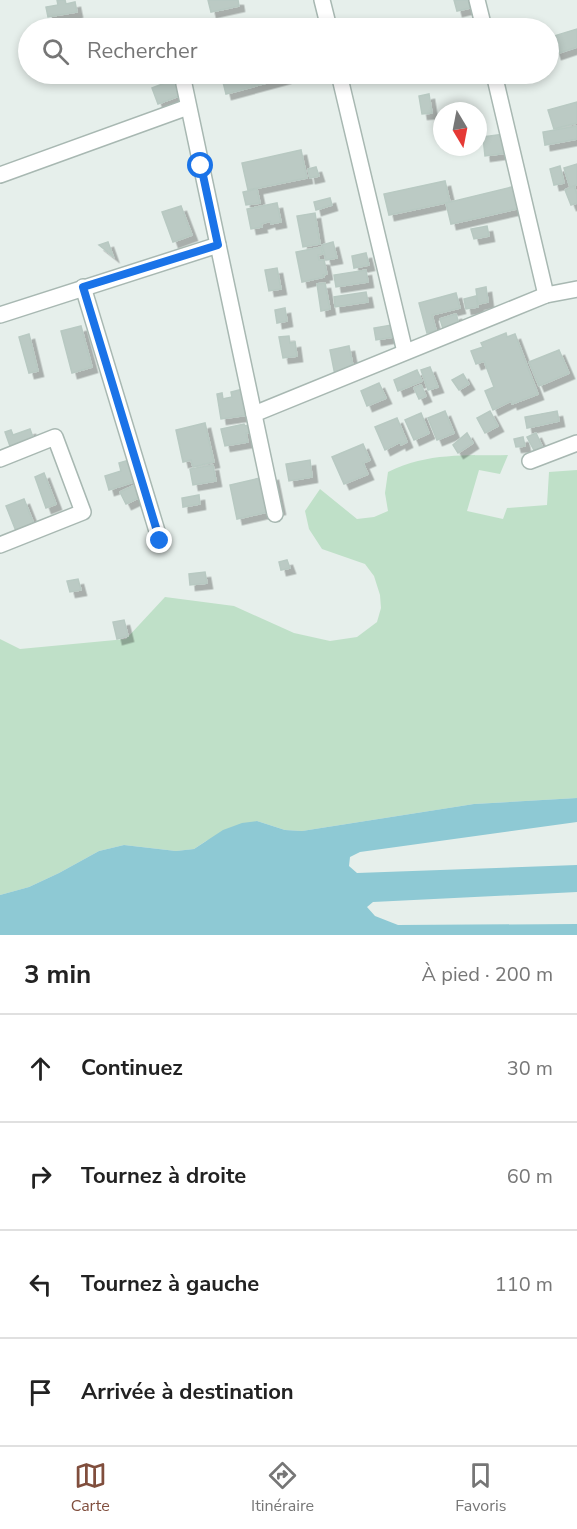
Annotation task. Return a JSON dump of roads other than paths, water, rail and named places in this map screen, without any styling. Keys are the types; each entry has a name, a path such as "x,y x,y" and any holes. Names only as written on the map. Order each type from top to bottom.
{"street":[{"path":"322,0 326,18"},
{"path":"477,0 482,18"},
{"path":"184,84 275,514"},
{"path":"341,84 405,352"},
{"path":"496,84 546,295"},
{"path":"0,175 188,106"},
{"path":"0,315 218,245"},
{"path":"83,287 160,541"},
{"path":"254,414 546,295 577,289"},
{"path":"0,459 55,437 82,512 0,545"},
{"path":"530,460 577,442"}],"water":[{"path":"577,798 577,822 360,852 350,857 349,866 357,873 577,865 577,892 373,902 367,907 375,916 398,925 577,924 577,935 0,935 0,895 29,887 99,851 124,845 176,851 194,849 223,830 242,823 257,821 285,830 302,831 474,804"}]}
